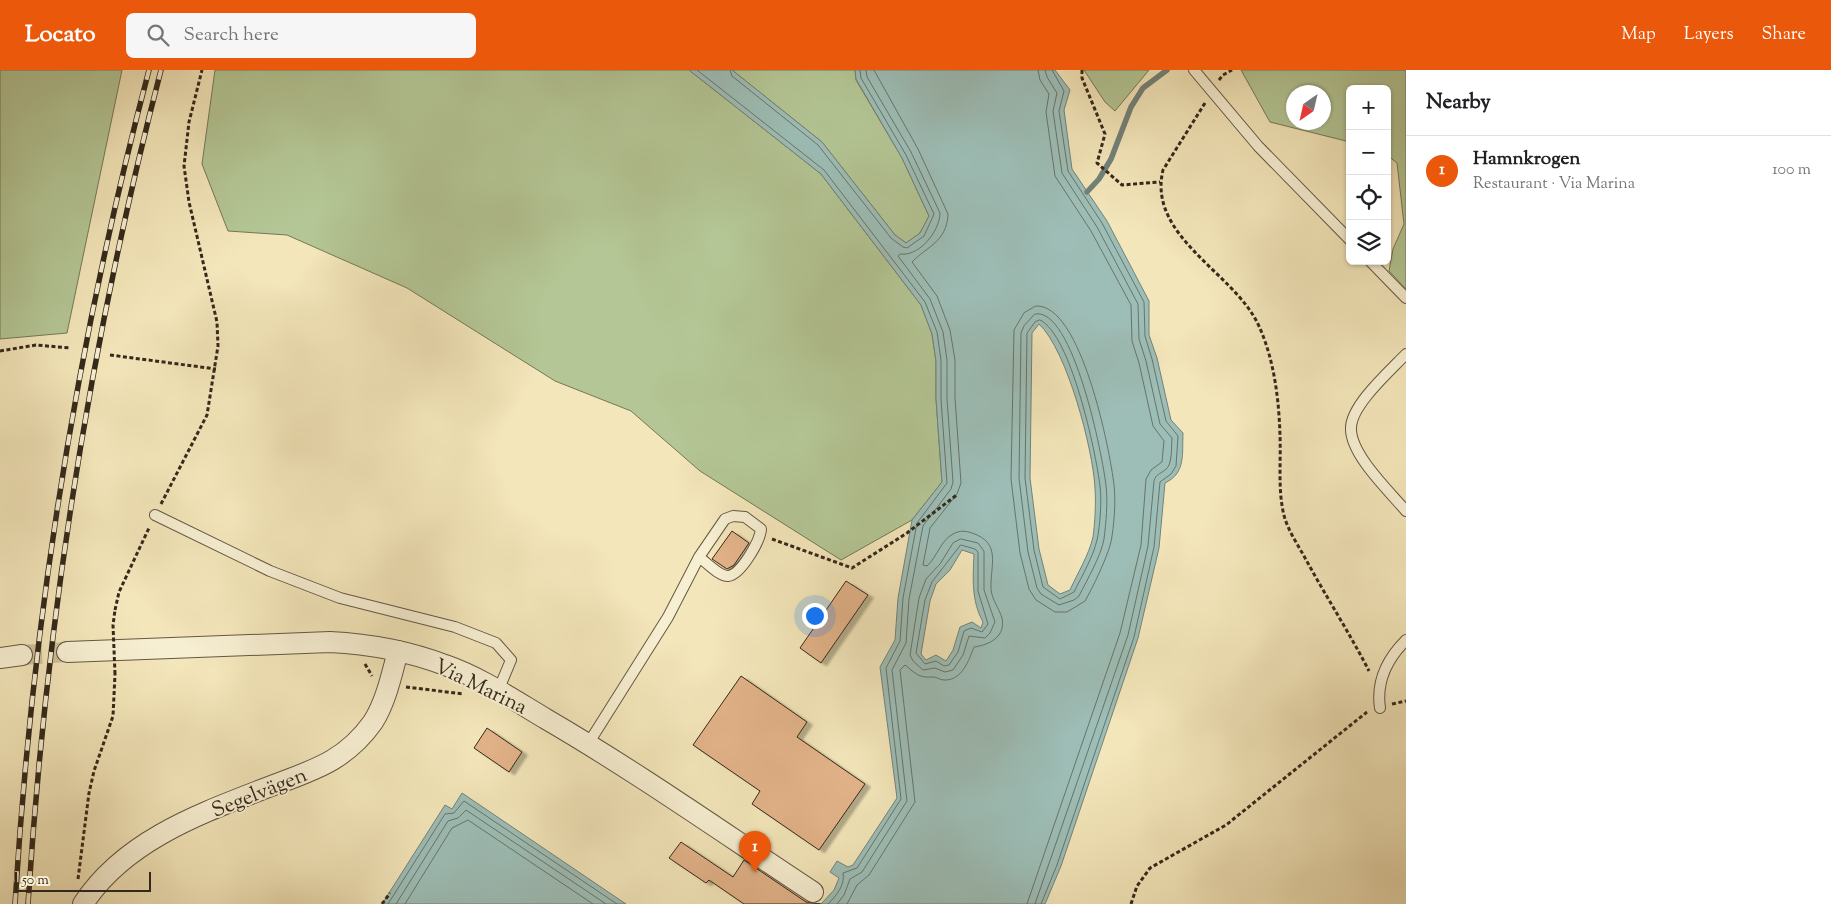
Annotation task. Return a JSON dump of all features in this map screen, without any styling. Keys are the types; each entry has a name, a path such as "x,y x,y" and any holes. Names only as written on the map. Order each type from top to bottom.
{"street":[{"name":"Via Marina","path":"67,652 330,642 365,644 447,665 498,691 588,744 814,892"},
{"name":"Segelvägen","path":"83,904 91,892 134,851 170,828 330,764 354,745 374,720 388,685 398,651"},
{"path":"0,658 22,655"}],"lane":[{"path":"1194,70 1258,146 1346,236"},
{"path":"1374,265 1406,298"},
{"path":"1406,354 1356,412 1350,426 1352,438 1362,458 1406,510"},
{"path":"154,515 270,570 340,598 455,627 496,643 511,660 498,691"},
{"path":"588,744 668,617 699,557 725,519 732,516 745,517 761,530 757,545 740,569 733,574 728,576 720,573 699,557"},
{"path":"1380,708 1378,694 1380,680 1394,652 1406,640"}],"path":[{"path":"83,904 78,881 79,862 94,771 113,716 115,674 113,625 119,592 154,515 207,415 216,369 217,322 189,202 184,166 189,122 202,70"},
{"path":"1082,70 1082,78 1105,134 1097,163 1122,184 1160,182"},
{"path":"1212,90 1163,170 1160,182 1160,199 1173,225 1205,263 1245,304 1258,324 1275,379 1280,434 1280,484 1283,512 1288,527 1314,576 1349,632 1372,678 1380,680"},
{"path":"0,351 36,345 70,348"},
{"path":"110,355 216,369"},
{"path":"760,535 852,568 907,533 958,494"},
{"path":"388,685 482,697 498,691"},
{"path":"1131,904 1137,886 1150,868 1226,825 1366,712 1406,700"},
{"path":"382,904 390,893"}],"green space":[{"path":"0,70 122,70 67,333 0,339"},
{"path":"215,70 689,70 821,174 921,305 932,334 936,361 936,399 942,482 912,520 841,560 700,471 631,411 555,381 407,288 287,235 228,231 202,164"},
{"path":"732,70 855,70 856,80 902,158 929,216 920,233 906,243 895,235 822,142"},
{"path":"1084,70 1149,70 1115,111 1105,102"},
{"path":"1241,70 1406,70 1406,289 1389,271 1393,249 1404,224 1397,163 1391,158 1391,85 1346,85 1346,141 1302,130 1331,130 1331,85 1286,85 1286,126 1270,122"}],"water":[{"path":"689,70 732,70 822,142 895,235 906,243 920,233 929,216 902,158 856,79 855,70 1055,70 1070,90 1064,110 1072,169 1107,221 1149,301 1149,335 1157,358 1171,420 1183,433 1182,462 1177,474 1165,483 1159,548 1138,638 1061,866 1045,904 821,904 834,890 839,878 830,872 837,861 848,867 853,865 897,798 880,667 895,640 898,598 912,520 942,482 936,399 936,361 932,334 921,305 821,174","holes":["1039,324 1059,355 1077,401 1089,450 1095,488 1095,519 1091,544 1070,590 1060,594 1048,585 1039,549 1030,478 1032,333","962,550 974,554 973,580 976,605 983,622 981,628 972,622 960,627 953,650 946,661 936,655 926,660 921,654 930,601 936,584 950,570"]},
{"path":"462,793 626,904 382,904 445,805 452,809"}],"building":[{"path":"732,531 749,543 734,565 727,569 712,559"},
{"path":"846,581 868,595 821,663 800,648"},
{"path":"741,676 807,722 797,737 865,784 819,850 752,804 760,791 693,745"},
{"path":"487,728 522,752 509,772 474,748"},
{"path":"681,842 733,877 744,860 806,902 821,904 744,904 709,880 706,883 669,858"}],"waterway":[{"path":"1087,192 1099,179 1111,159 1131,107 1143,88 1167,70"}],"tunnel":[{"path":"22,655 67,652"}],"railway":[{"path":"15,904 33,693 61,484 79,379 100,276 123,172 149,70"},
{"path":"28,904 46,694 75,484 92,380 113,276 161,70"}],"place":[{"name":"Hamnkrogen","path":"755,872"}]}
